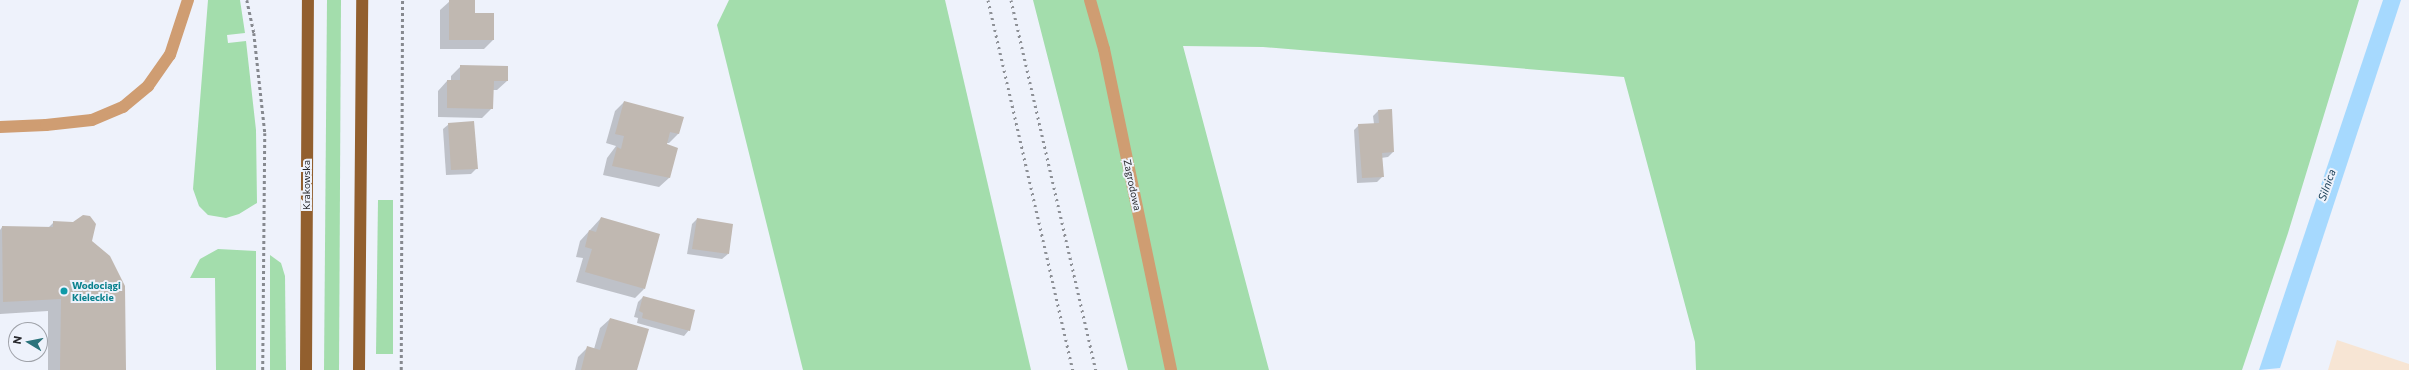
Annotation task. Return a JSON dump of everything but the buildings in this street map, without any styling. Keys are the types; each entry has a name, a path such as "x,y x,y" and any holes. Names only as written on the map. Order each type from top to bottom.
{"main road":[{"name":"Krakowska","path":"306,370 308,0"},
{"path":"359,370 362,0"}],"street":[{"path":"0,127 46,125 92,120 123,107 148,86 170,55 188,0"},
{"name":"Zagrodowa","path":"1090,0 1104,49 1171,370"}],"path":[{"path":"247,0 254,33 265,134 263,370"},
{"path":"401,370 402,0"}],"shaded area":[{"path":"2337,340 2409,364 2409,370 2328,370"}],"green space":[{"path":"208,0 240,0 245,33 227,35 228,43 246,41 256,130 257,203 239,214 226,218 208,215 199,206 193,189"},
{"path":"327,0 341,0 339,370 324,370"},
{"path":"729,0 945,0 1031,370 803,370 717,25"},
{"path":"1033,0 2359,0 2288,233 2242,370 1696,370 1695,342 1624,77 1263,47 1183,46 1269,370 1128,370"},
{"path":"378,200 393,200 393,354 376,354"},
{"path":"218,249 256,251 256,370 216,370 215,278 190,278 200,259"},
{"path":"270,255 281,263 285,276 286,370 270,370"}],"water":[{"name":"Silnica","path":"2383,0 2401,0 2280,368 2259,370"}],"railway":[{"path":"988,0 1073,370"},
{"path":"1011,0 1096,370"}],"place":[{"name":"Wodociągi Kieleckie","path":"64,291"}]}
